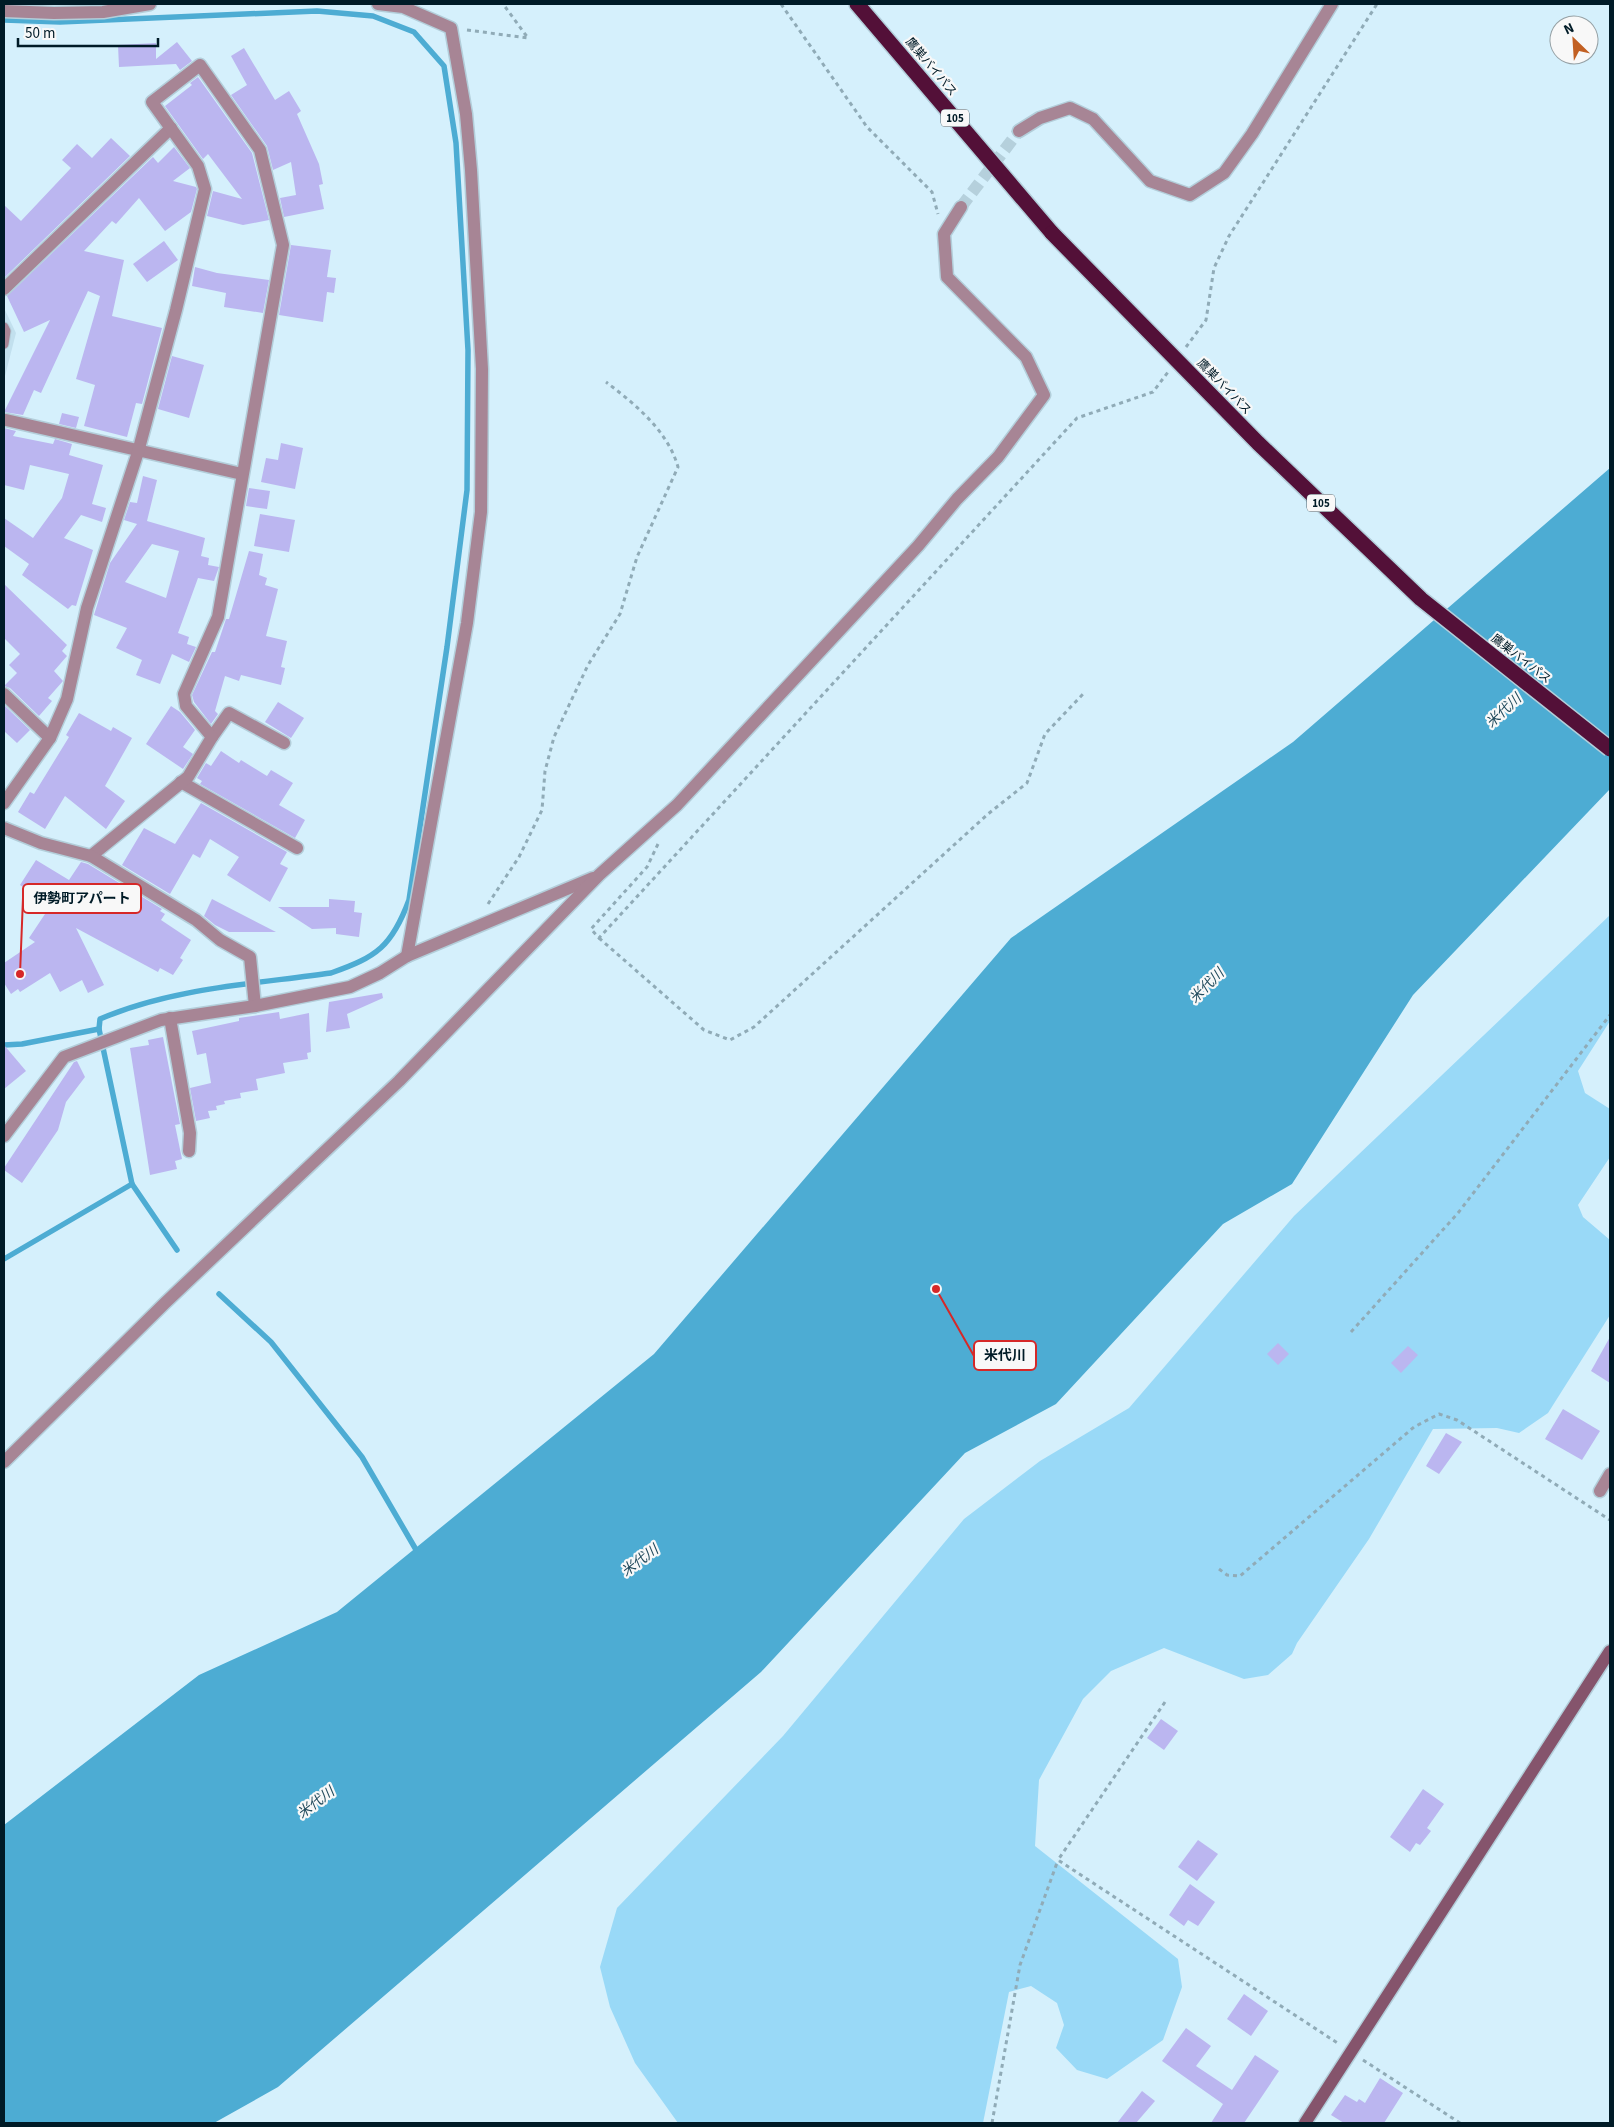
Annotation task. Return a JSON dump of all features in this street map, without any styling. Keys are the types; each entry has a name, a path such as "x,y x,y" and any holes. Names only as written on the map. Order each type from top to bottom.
{"highway":[{"name":"鷹巣バイパス","path":"858,4 1052,233 1258,443 1421,599 1610,749"}],"street":[{"path":"4,11 54,14 103,12 150,4"},
{"path":"378,4 403,7 451,28 466,114 482,369 481,512 459,669 407,956"},
{"path":"1019,131 1040,118 1070,108 1093,119 1150,181 1190,195 1224,173 1252,134 1332,4"},
{"path":"4,803 50,738 67,699 87,608 138,452 176,310 205,189 198,166 152,102 200,65 260,150 283,244 218,617 184,694 186,706 212,737"},
{"path":"4,288 170,128"},
{"path":"4,1462 165,1303 399,1080 599,875 677,805 918,546 957,499 998,457 1044,395 1026,357 948,277 944,234 961,207"},
{"path":"6,420 138,452 242,474"},
{"path":"4,694 50,738"},
{"path":"91,856 188,777 229,713 284,743"},
{"path":"182,782 297,848"},
{"path":"4,828 41,843 91,856 196,920 220,940 250,957 255,1006"},
{"path":"4,1136 64,1057 111,1038 170,1018 255,1006 350,987 380,973 407,956 599,875"},
{"path":"170,1018 190,1133 189,1151"},
{"path":"1600,1490 1610,1474"},
{"path":"1305,2123 1610,1651"}],"lane":[{"path":"4,327 6,332 4,344"}],"path":[{"path":"451,28 528,38 503,4"},
{"path":"781,4 867,127 932,192 944,234"},
{"path":"1183,352 1206,320 1214,268 1230,236 1377,4"},
{"path":"599,938 1077,418 1153,392 1171,368"},
{"path":"487,906 520,857 542,810 545,771 554,737 588,665 620,614 638,557 678,467 673,451 641,409 606,382"},
{"path":"660,841 647,867 591,929 704,1030 730,1040 754,1027 988,814 1027,783 1045,734 1084,693"},
{"path":"1351,1332 1458,1213 1610,1015"},
{"path":"1219,1568 1227,1575 1240,1576 1414,1426 1439,1414 1457,1420 1610,1520"},
{"path":"992,2123 1020,1965 1058,1860 1165,1702"},
{"path":"1058,1860 1460,2123"}],"shaded area":[{"path":"4,308 16,333 4,380"},
{"path":"1610,915 1610,1021 1578,1071 1585,1093 1610,1109 1610,1157 1578,1205 1583,1217 1610,1240 1610,1315 1548,1413 1519,1433 1497,1428 1433,1429 1369,1539 1297,1643 1292,1654 1268,1675 1244,1679 1164,1648 1111,1671 1083,1699 1039,1780 1035,1846 1178,1959 1182,1987 1163,2040 1107,2079 1077,2070 1056,2048 1064,2025 1057,2003 1031,1986 1009,1992 983,2123 678,2123 635,2063 610,2007 600,1967 617,1908 783,1736 964,1519 1040,1461 1129,1408 1294,1216"}],"water":[{"name":"米代川","path":"1610,468 1610,789 1413,995 1292,1184 1223,1224 1056,1404 965,1453 761,1672 278,2087 214,2123 4,2123 4,1825 199,1675 337,1612 654,1354 1011,938 1293,742"}],"building":[{"path":"177,42 192,61 180,70 176,64 119,67 118,45 156,43 156,59"},
{"path":"244,48 275,100 289,91 301,111 297,114 319,164 323,184 319,185 324,209 284,217 280,198 296,195 291,162 273,170 267,146 231,95 247,85 231,56"},
{"path":"198,77 252,153 269,220 243,225 207,216 213,191 242,199 208,154 203,159 165,106 192,85 190,83"},
{"path":"111,138 130,156 4,278 4,205 21,221 71,168 62,160 77,144 92,158"},
{"path":"174,147 190,168 173,181 196,187 197,189 191,212 165,231 139,198 116,224 112,221 84,251 124,260 112,316 162,328 142,404 136,403 127,437 84,426 95,385 76,379 100,296 88,291 41,393 34,390 23,415 4,412 50,320 24,332 7,296 153,157 158,163"},
{"path":"164,241 178,260 147,282 133,264"},
{"path":"291,245 331,250 327,277 336,278 334,293 327,292 323,322 279,315"},
{"path":"195,267 217,273 269,280 263,313 224,307 226,293 192,286"},
{"path":"172,356 204,365 189,418 158,409"},
{"path":"62,413 79,417 76,428 59,424"},
{"path":"4,428 16,431 13,436 53,444 55,439 72,444 69,455 103,465 92,504 106,508 102,522 81,515 64,538 93,550 76,606 72,605 68,609 22,575 29,564 4,546 4,518 33,538 62,498 69,474 30,465 24,490 4,485"},
{"path":"281,443 303,448 295,489 261,482 266,458 278,460"},
{"path":"143,476 157,480 147,521 205,538 201,556 209,558 208,565 219,567 214,581 198,578 178,633 189,637 187,644 196,647 189,662 172,654 160,684 136,675 142,660 116,648 127,628 94,615 110,563 137,524 124,520 130,502 137,503","holes":["152,544 179,551 166,598 125,582"]},
{"path":"249,488 270,491 267,509 246,506"},
{"path":"260,514 295,520 289,552 254,546"},
{"path":"249,551 263,554 259,575 267,578 265,585 278,589 266,636 287,641 281,667 285,668 281,685 241,675 239,681 225,676 215,711 218,714 211,724 194,702 192,695 212,652 215,652 226,619 229,619"},
{"path":"4,584 67,645 62,651 67,656 54,671 63,681 48,698 52,701 39,716 10,688 4,686 17,673 9,665 20,654 4,638"},
{"path":"278,702 304,718 291,738 265,722"},
{"path":"4,705 30,730 17,743 4,731"},
{"path":"171,706 180,712 195,730 183,747 193,754 183,769 146,744"},
{"path":"79,713 111,731 113,727 132,738 105,786 125,801 106,829 65,796 45,829 18,812 30,792 34,794 69,737 66,735"},
{"path":"221,751 239,763 241,760 267,776 271,770 293,783 279,805 305,820 295,838 200,784 202,781 197,778 206,763 211,766"},
{"path":"201,803 287,852 280,864 288,868 270,902 227,875 239,857 210,839 200,858 193,854 170,894 122,865 144,828 175,844"},
{"path":"36,860 69,880 81,862 88,864 162,909 160,911 165,914 161,920 191,940 180,958 183,960 173,975 160,968 158,972 76,928 104,985 88,993 82,980 60,992 50,973 20,992 18,989 11,994 4,983 4,963 35,942 29,938 51,905 20,885"},
{"path":"212,899 276,932 229,932 215,925 204,916"},
{"path":"329,899 355,901 354,912 362,913 359,937 336,934 336,928 312,929 278,907 329,907"},
{"path":"382,993 383,998 347,1014 350,1028 326,1032 329,1002"},
{"path":"279,1012 280,1019 309,1013 311,1052 307,1053 308,1059 283,1063 285,1073 256,1079 258,1090 240,1093 241,1098 224,1101 225,1104 216,1106 217,1110 208,1111 210,1118 196,1121 190,1088 211,1083 206,1053 197,1055 192,1031 239,1021 239,1018"},
{"path":"163,1037 180,1124 175,1125 182,1159 175,1161 177,1169 150,1175 130,1048 149,1045 148,1040"},
{"path":"4,1045 26,1071 4,1089"},
{"path":"77,1061 85,1077 66,1102 58,1130 22,1183 4,1170 4,1168 74,1062"},
{"path":"1610,1337 1610,1383 1591,1371"},
{"path":"1278,1343 1289,1354 1278,1365 1267,1354"},
{"path":"1408,1346 1418,1355 1401,1373 1391,1363"},
{"path":"1563,1409 1600,1431 1582,1460 1545,1439"},
{"path":"1446,1433 1462,1442 1439,1474 1426,1466"},
{"path":"1161,1719 1178,1731 1164,1750 1147,1738"},
{"path":"1423,1789 1444,1804 1427,1828 1431,1831 1420,1845 1416,1843 1410,1852 1390,1837"},
{"path":"1198,1840 1218,1854 1197,1881 1178,1867"},
{"path":"1190,1884 1215,1902 1198,1926 1188,1920 1184,1926 1169,1915"},
{"path":"1244,1994 1268,2011 1251,2036 1227,2019"},
{"path":"1186,2028 1211,2046 1196,2066 1232,2090 1255,2055 1279,2071 1244,2123 1211,2123 1223,2104 1162,2061"},
{"path":"1380,2078 1403,2093 1384,2123 1344,2123 1331,2115 1345,2095 1357,2102 1359,2099 1365,2103"},
{"path":"1142,2091 1155,2101 1136,2123 1117,2123"}],"waterway":[{"path":"4,20 60,22 317,11 373,16 414,32 444,66 456,143 468,350 467,490 447,647 409,900 396,929 381,948 347,967 331,973 243,984 184,994 156,1000 100,1019 99,1029 132,1184 177,1250"},
{"path":"4,1045 22,1044 99,1029"},
{"path":"4,1259 132,1184"},
{"path":"219,1294 271,1342 362,1457 415,1548"}],"tunnel":[{"path":"961,207 1019,131"}],"place":[{"name":"伊勢町アパート","path":"20,974"},
{"name":"米代川","path":"936,1289"}]}
